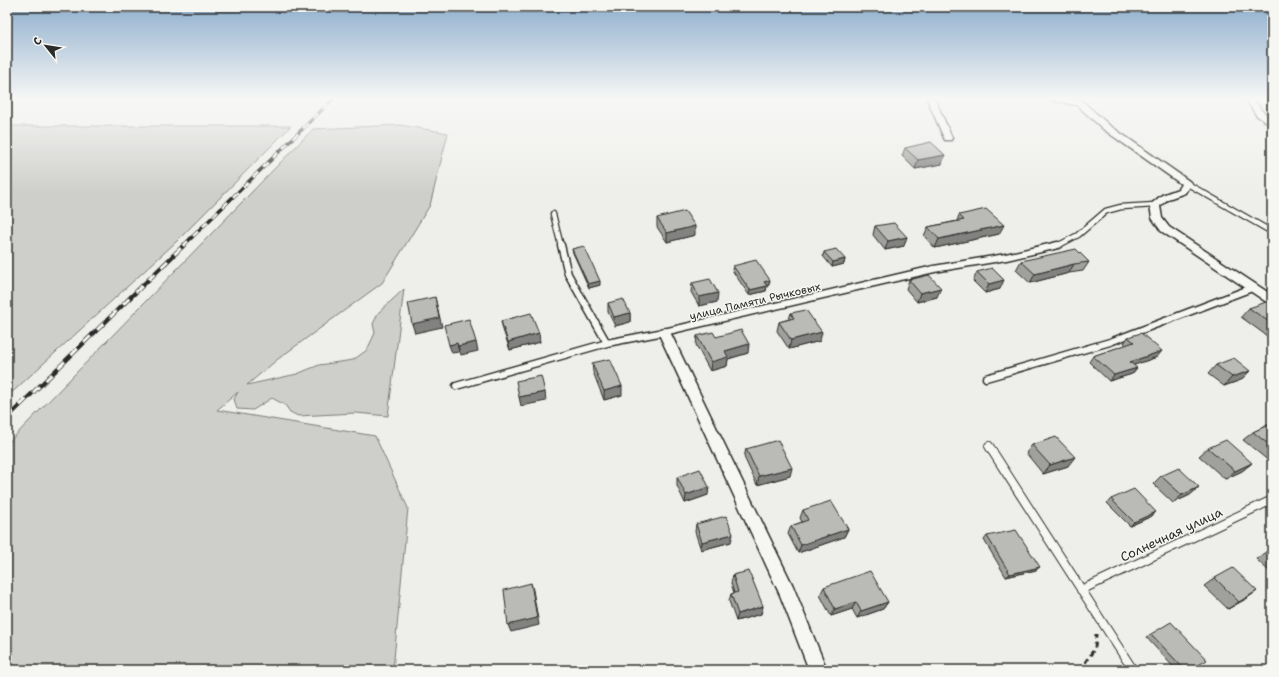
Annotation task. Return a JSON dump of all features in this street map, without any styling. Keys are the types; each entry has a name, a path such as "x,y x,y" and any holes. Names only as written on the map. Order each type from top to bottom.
{"street":[{"path":"945,131 948,138"},
{"path":"1111,131 1186,183 1182,191 1166,197 1155,205 1157,218 1165,229 1272,300"},
{"path":"664,332 787,592 818,670"}],"lane":[{"path":"1186,183 1272,232"},
{"name":"улица Памяти Рычковых","path":"456,386 607,343 664,332 934,268 1006,257 1061,244 1078,235 1106,211 1121,207 1155,205"},
{"path":"553,214 568,274 607,343"},
{"path":"986,378 1110,342 1252,288"},
{"path":"989,446 1134,670"},
{"name":"Солнечная улица","path":"1081,590 1272,500"}],"path":[{"path":"1080,670 1095,648 1097,628"}],"shaded area":[{"path":"7,131 286,131 176,242 7,397"},
{"path":"311,131 434,131 448,133 430,205 382,283 278,359 247,385 297,374 319,365 353,360 367,350 375,333 373,324 378,313 404,289 388,416 356,413 298,416 290,412 285,405 272,398 253,410 237,409 234,399 238,392 217,410 375,436 408,508 393,670 7,670 7,444"}],"building":[{"path":"931,142 945,155 918,160 905,148"},
{"path":"986,209 1004,225 939,239 928,227 964,220 959,215"},
{"path":"685,211 695,226 667,233 657,218"},
{"path":"894,223 907,237 888,241 875,226"},
{"path":"584,246 600,281 588,284 572,249"},
{"path":"836,249 845,259 833,262 824,252"},
{"path":"1076,249 1089,262 1074,264 1035,274 1021,261"},
{"path":"756,260 770,280 764,282 767,286 750,290 733,266"},
{"path":"992,268 1004,280 989,284 977,272"},
{"path":"929,275 941,288 920,293 909,280"},
{"path":"710,279 718,293 699,297 692,283"},
{"path":"435,297 439,318 412,324 408,303"},
{"path":"623,299 630,313 614,317 608,303"},
{"path":"1269,301 1272,303 1272,324 1249,308"},
{"path":"806,310 822,332 791,340 779,322 794,318 791,313"},
{"path":"531,313 539,333 508,342 501,321"},
{"path":"469,319 476,342 458,346 457,343 449,345 444,325"},
{"path":"741,330 749,344 725,351 728,357 711,362 697,336 713,332 716,337"},
{"path":"1141,333 1162,351 1130,362 1137,368 1114,375 1093,356 1134,342 1128,337"},
{"path":"1234,358 1250,371 1232,377 1216,365"},
{"path":"610,359 622,386 604,391 592,363"},
{"path":"541,376 545,392 519,397 516,381"},
{"path":"1272,423 1272,447 1253,432"},
{"path":"1056,437 1075,457 1050,465 1032,445"},
{"path":"778,440 792,468 759,476 746,449"},
{"path":"1226,440 1252,463 1235,471 1208,448"},
{"path":"1179,468 1199,487 1182,495 1161,476"},
{"path":"700,469 709,487 686,495 677,477"},
{"path":"1134,489 1156,512 1134,522 1111,499"},
{"path":"831,501 848,529 801,545 791,526 808,520 803,510"},
{"path":"726,516 733,534 702,542 696,524"},
{"path":"1016,530 1040,567 1010,574 987,536"},
{"path":"1272,548 1272,556 1267,551"},
{"path":"1233,568 1257,591 1239,602 1215,578"},
{"path":"749,571 763,606 738,614 731,594 738,592 733,575"},
{"path":"870,571 888,602 861,611 856,602 835,609 824,587"},
{"path":"531,583 537,618 508,625 504,590"},
{"path":"1171,622 1207,660 1190,670 1185,670 1151,634"}],"railway":[{"path":"183,246 301,131"},
{"path":"7,418 184,245"}]}
